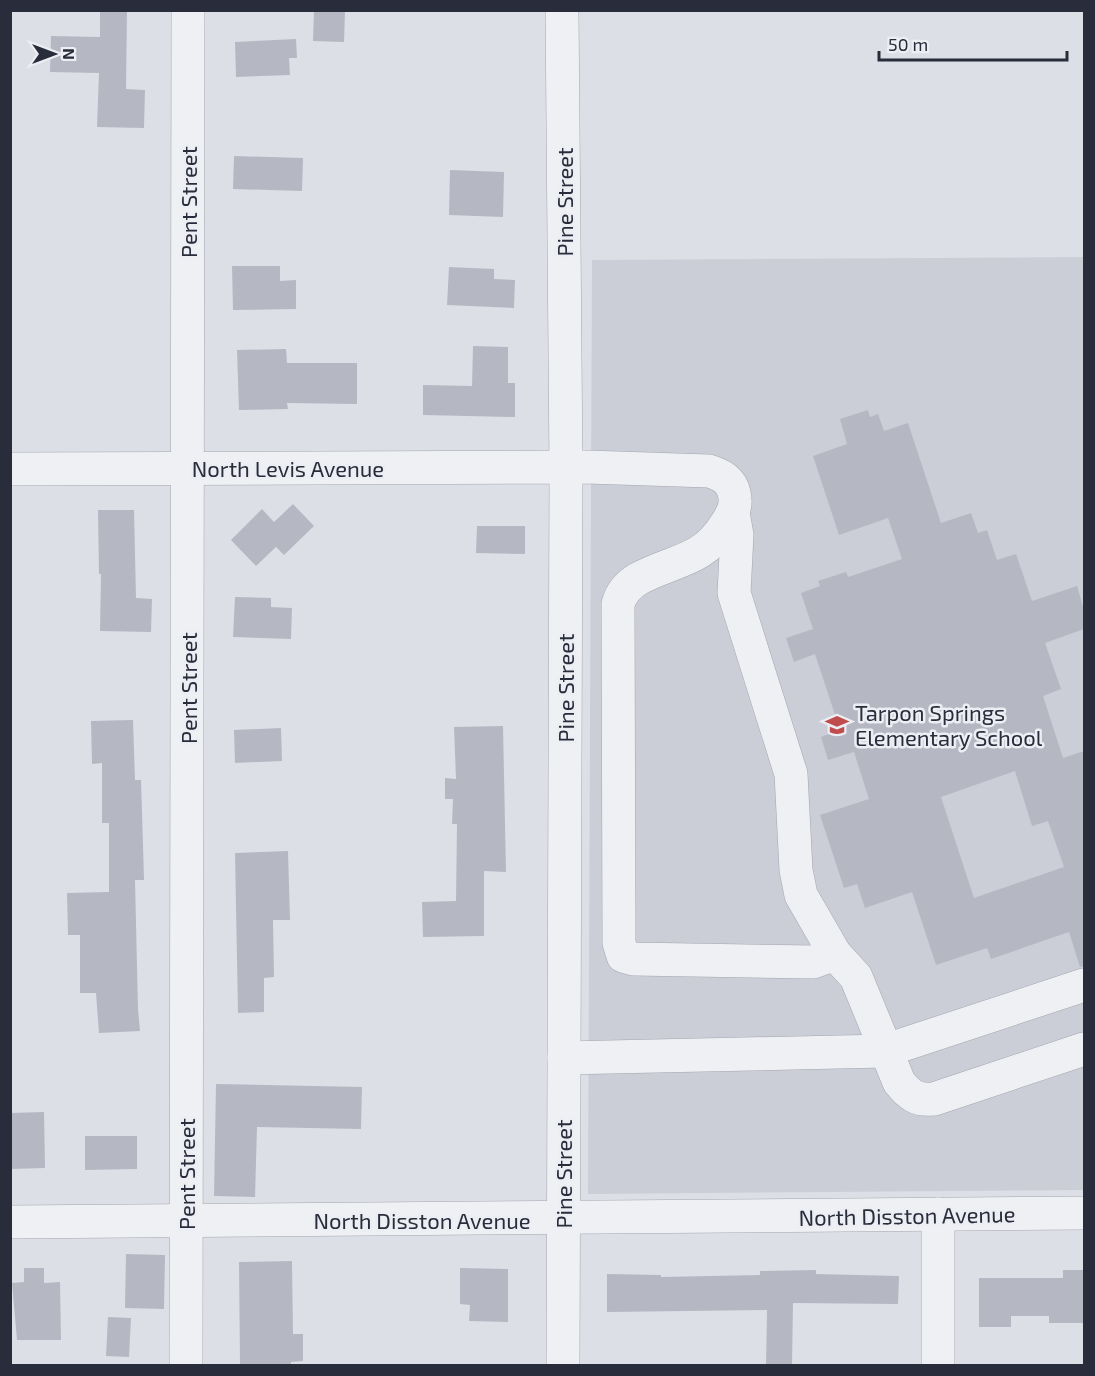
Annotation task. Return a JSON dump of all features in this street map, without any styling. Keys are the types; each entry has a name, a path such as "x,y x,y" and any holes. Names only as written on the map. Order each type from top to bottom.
{"street":[{"name":"Pent Street","path":"186,1365 188,10"},
{"name":"Pine Street","path":"562,10 566,468 563,1365"},
{"name":"North Levis Avenue","path":"10,469 566,468 709,471 728,479 735,495 733,513 737,535 734,593 791,774 796,870 801,895 835,954 856,977 884,1051 904,1089 910,1095 923,1100 934,1099 1084,1049"},
{"path":"733,513 716,540 703,551 637,579 620,597 617,656 619,943 623,956 634,959 813,962 835,954"},
{"path":"564,1058 884,1051 1084,985"},
{"path":"938,1214 938,1365"},
{"name":"North Disston Avenue","path":"10,1222 563,1220 1084,1214"}],"shaded area":[{"name":"Tarpon Springs Elementary School","path":"1084,257 1084,1190 588,1194 592,260"}],"building":[{"path":"100,10 127,10 126,89 145,90 144,128 97,127 99,73 50,72 51,36 100,37"},
{"path":"314,10 345,10 344,42 313,41"},
{"path":"296,39 297,58 289,58 290,75 236,77 235,42"},
{"path":"234,156 303,158 302,191 233,189"},
{"path":"450,170 504,172 503,217 449,215"},
{"path":"232,266 280,266 280,281 296,280 296,309 233,310"},
{"path":"449,267 494,269 494,279 515,280 514,308 447,305"},
{"path":"473,346 508,347 508,383 515,383 515,417 423,415 423,385 472,386"},
{"path":"286,349 287,363 357,363 357,404 287,403 288,409 239,410 237,350"},
{"path":"868,410 870,417 878,414 884,431 908,423 941,523 971,513 978,533 987,530 997,560 1016,554 1032,601 1077,586 1084,610 1084,629 1045,643 1061,689 1043,696 1063,758 1084,751 1084,966 1080,967 1069,932 991,959 987,948 936,965 912,892 865,908 857,884 844,888 820,815 869,799 854,752 828,760 821,737 840,730 815,654 794,662 786,638 813,629 801,593 820,586 818,581 846,572 848,577 902,559 888,518 839,535 813,456 847,444 840,419","holes":["1015,771 1032,826 1048,821 1064,867 974,898 941,797"]},
{"path":"293,504 314,526 284,555 276,547 256,566 231,540 262,509 274,522"},
{"path":"98,510 134,510 136,598 152,599 151,632 100,631 101,574 99,574"},
{"path":"477,526 525,526 525,554 476,553"},
{"path":"235,597 271,598 271,607 292,608 291,639 233,637"},
{"path":"133,720 135,780 141,780 144,880 135,880 140,1031 99,1033 96,993 80,993 80,935 68,935 67,893 109,892 109,823 102,823 102,763 92,764 91,721"},
{"path":"503,726 506,872 484,871 484,936 423,937 422,902 456,901 457,824 452,824 453,799 445,799 445,778 456,779 454,727"},
{"path":"281,728 282,761 235,763 234,730"},
{"path":"288,851 290,920 273,920 274,977 264,978 264,1012 238,1013 235,853"},
{"path":"216,1084 362,1087 361,1129 257,1127 255,1197 214,1196"},
{"path":"44,1112 45,1168 10,1169 10,1113"},
{"path":"85,1136 137,1136 137,1169 85,1170"},
{"path":"126,1254 165,1255 164,1309 125,1308"},
{"path":"292,1261 293,1334 303,1334 303,1361 291,1362 291,1365 240,1365 239,1262"},
{"path":"24,1268 44,1268 44,1283 60,1282 61,1340 17,1340 12,1283 24,1282"},
{"path":"460,1268 508,1269 508,1322 469,1321 470,1305 460,1304"},
{"path":"816,1270 816,1274 899,1276 898,1304 793,1303 792,1365 766,1365 767,1310 607,1312 607,1274 661,1275 661,1277 760,1275 760,1271"},
{"path":"1063,1270 1084,1270 1084,1323 1049,1323 1049,1316 1011,1316 1011,1327 979,1327 979,1278 1063,1278"},
{"path":"108,1317 131,1318 129,1357 106,1356"}],"place":[{"name":"Tarpon Springs Elementary School","path":"837,725"}]}
